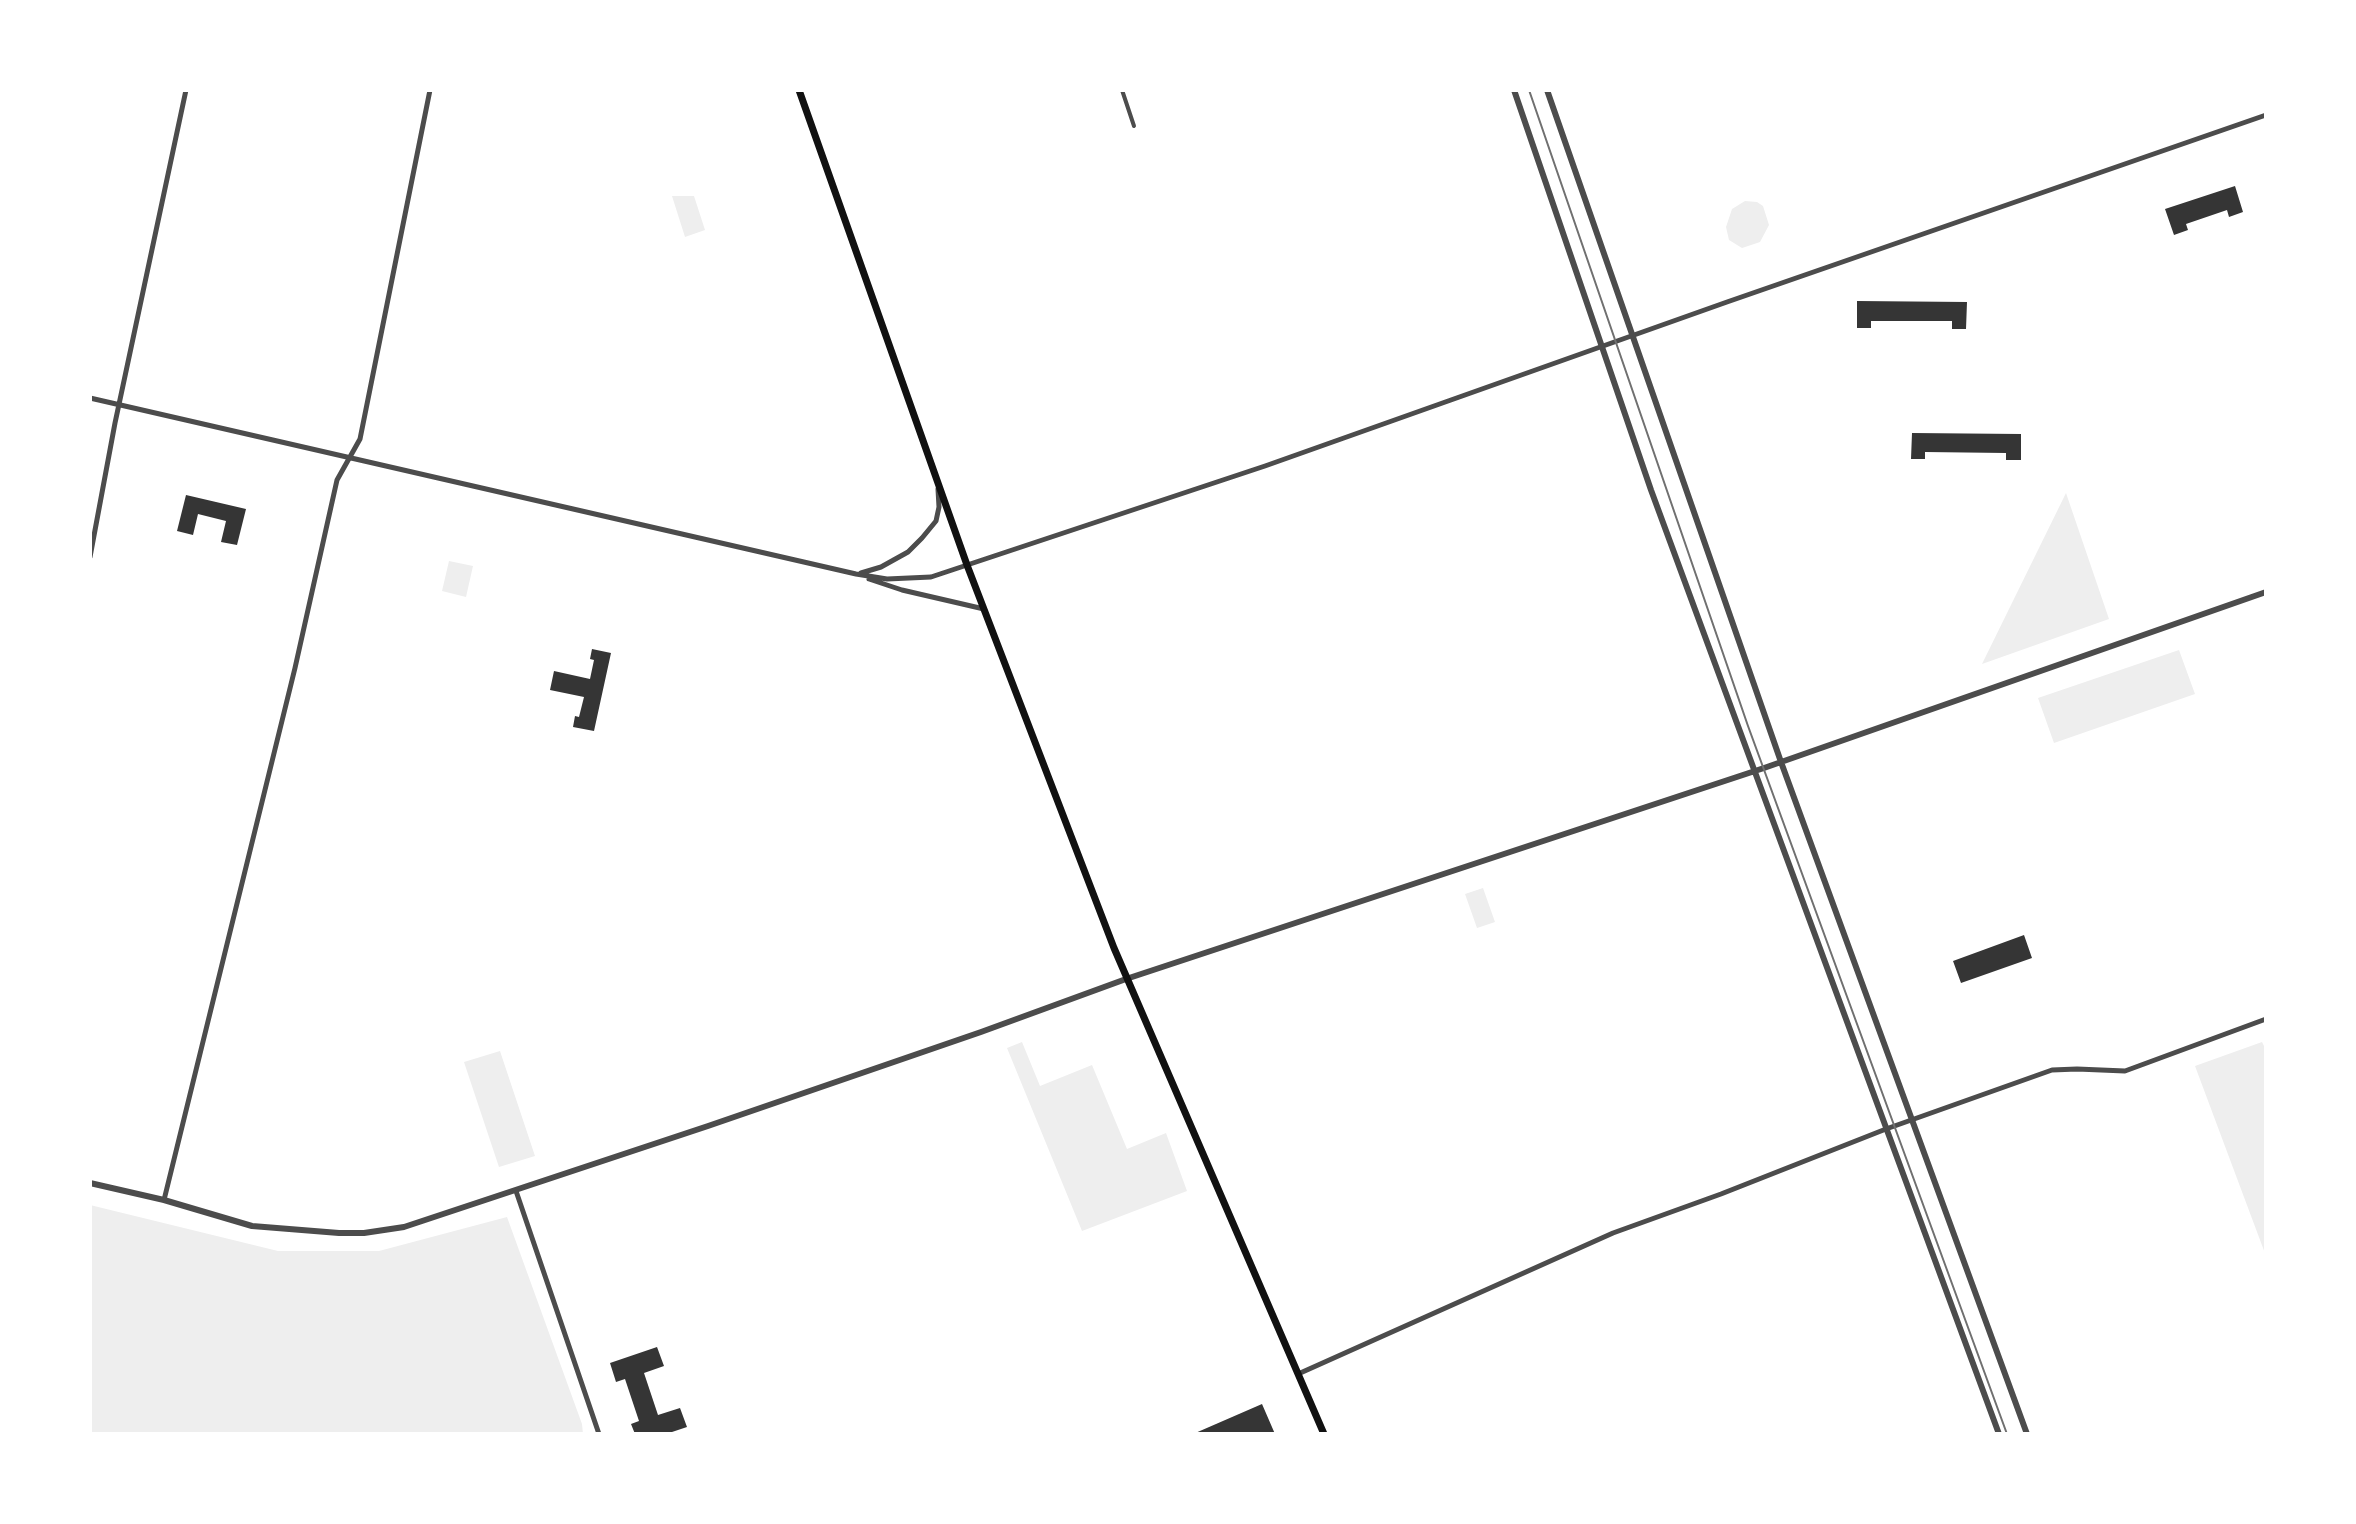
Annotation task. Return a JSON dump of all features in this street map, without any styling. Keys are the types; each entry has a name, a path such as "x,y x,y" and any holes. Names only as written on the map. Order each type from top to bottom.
{"main road":[{"path":"799,90 967,565 1126,979 1324,1434"}],"street":[{"path":"90,557 186,90"},
{"path":"164,1200 291,683 337,480 360,439 430,90"},
{"path":"1122,90 1134,126"},
{"path":"1514,90 1665,529 1999,1434"},
{"path":"1547,90 1781,762 2027,1434"},
{"path":"90,398 856,574 887,579 931,577 1265,466 2266,115"},
{"path":"856,574 881,567 908,552 922,538 936,521 938,485"},
{"path":"856,574 902,590 984,609"},
{"path":"90,1183 164,1200 252,1226 339,1233 404,1227 981,1032 1126,979 1781,762 2266,592"},
{"path":"1298,1374 1613,1233 1886,1129 2052,1070 2125,1071 2266,1019"},
{"path":"516,1191 599,1434"}],"shaded area":[{"path":"672,196 694,196 705,230 685,237"},
{"path":"1745,201 1763,206 1769,225 1760,242 1742,248 1729,240 1726,227 1732,209"},
{"path":"2066,493 2109,619 1982,664"},
{"path":"449,561 473,566 466,597 442,591"},
{"path":"2179,650 2195,694 2054,743 2038,698"},
{"path":"1483,888 1495,922 1477,928 1465,894"},
{"path":"1022,1042 1040,1086 1092,1065 1127,1149 1166,1133 1187,1191 1082,1231 1007,1048"},
{"path":"2262,1042 2266,1050 2266,1256 2195,1066"},
{"path":"500,1051 535,1156 499,1167 464,1062"},
{"path":"90,1205 278,1251 379,1251 507,1217 583,1434 90,1434"}],"building":[{"path":"2235,186 2243,212 2229,217 2227,210 2186,224 2188,230 2174,235 2165,209"},
{"path":"1857,301 1967,302 1966,329 1952,329 1952,321 1871,321 1871,328 1857,328"},
{"path":"1912,433 2021,434 2021,460 2006,460 2006,453 1925,452 1925,459 1911,459"},
{"path":"186,495 246,509 237,545 221,542 226,521 198,514 193,535 177,531"},
{"path":"592,649 611,653 594,731 573,727 584,697 550,690 554,671 590,679 594,660 590,659"},
{"path":"2024,935 2032,958 1961,983 1953,961"},
{"path":"657,1347 664,1366 644,1373 658,1415 680,1408 687,1427 666,1434 635,1434 631,1424 639,1421 625,1379 616,1382 610,1363"},
{"path":"1262,1404 1275,1434 1193,1434"}],"tram line":[{"path":"1529,90 1748,726 2007,1434"}]}
